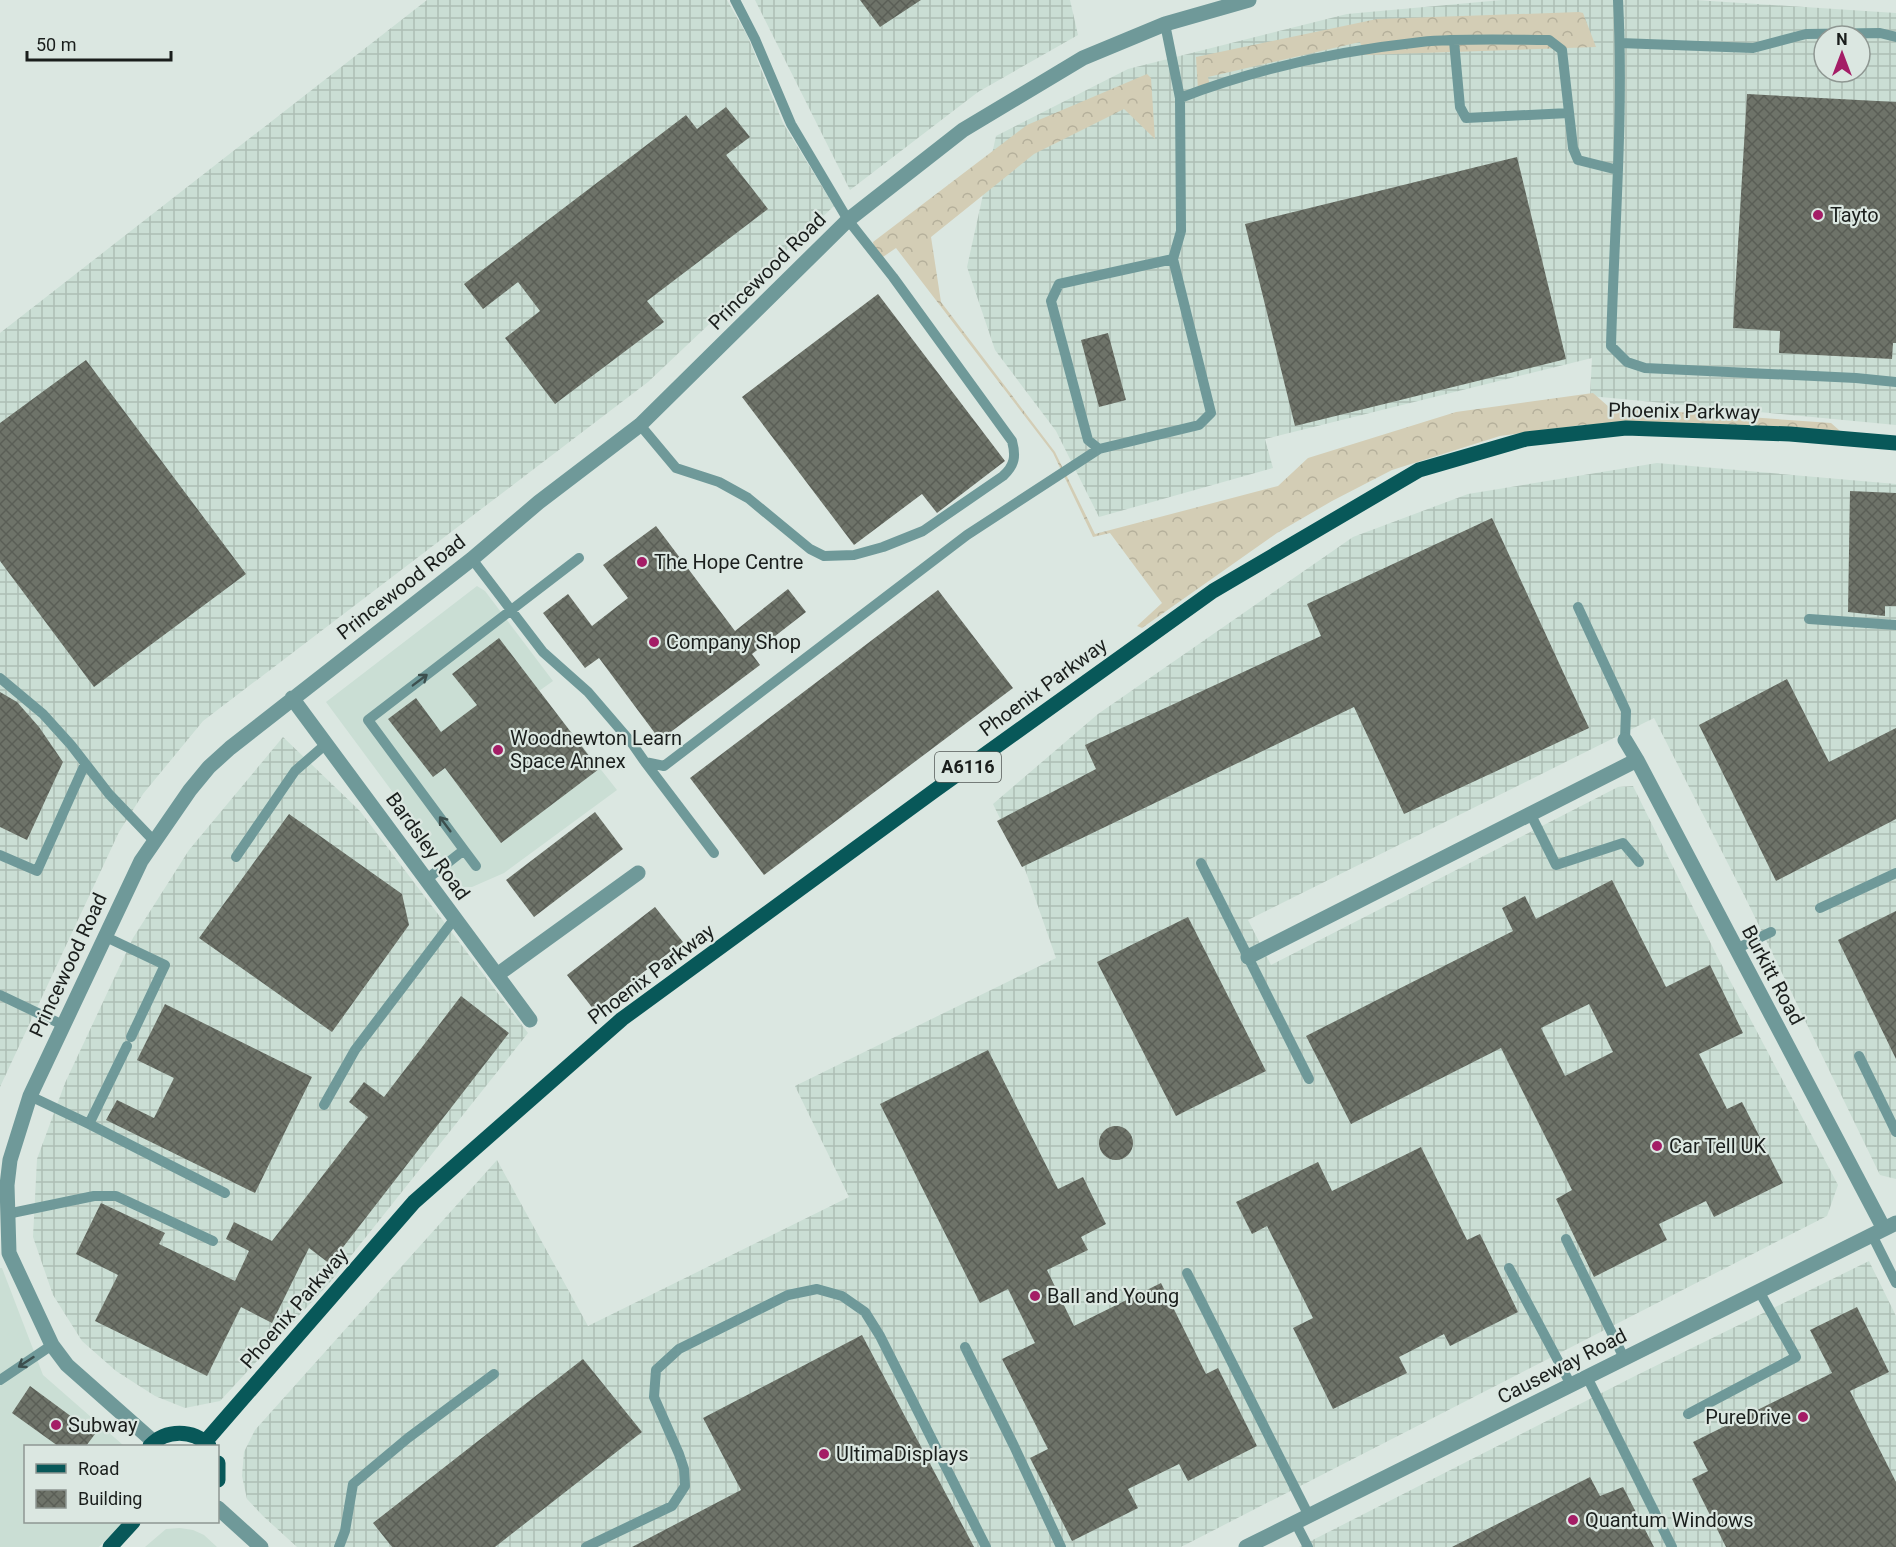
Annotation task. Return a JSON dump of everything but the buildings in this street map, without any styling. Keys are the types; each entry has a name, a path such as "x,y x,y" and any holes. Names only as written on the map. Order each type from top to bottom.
{"main road":[{"name":"Phoenix Parkway","path":"207,1444 414,1202 622,1019 1213,591 1419,470 1526,440 1626,428 1790,434 1896,443"},
{"name":"A6116","path":"152,1444 174,1433 185,1433 207,1444"},
{"path":"110,1547 131,1523"}],"street":[{"name":"Princewood Road","path":"152,1444 67,1365 52,1345 5,1254 8,1214 5,1159 30,1096 141,861 190,790 209,767 230,748 472,559 539,502 640,425 848,220 963,130 1083,58 1165,24 1249,0"},
{"name":"Bardsley Road","path":"292,698 530,1020"},
{"name":"Burkitt Road","path":"1625,740 1884,1229"},
{"path":"1248,957 1637,760"},
{"path":"497,975 638,873"},
{"name":"Causeway Road","path":"1246,1547 1884,1229"},
{"path":"219,1509 261,1547"}],"lane":[{"path":"640,425 676,468 719,482 748,498 810,549 824,556 854,555 883,547 923,531 1011,468 1015,461 1012,441 848,220 791,124 735,0"},
{"path":"1618,0 1620,43 1618,170 1611,346 1627,362 1645,368 1896,382"},
{"path":"645,762 664,766 967,535 1099,449 1199,425 1211,413 1173,259 1181,231 1180,98 1165,24"},
{"path":"1620,43 1753,48 1806,34 1880,33 1896,38"},
{"path":"1180,98 1204,88 1291,62 1422,42 1549,40 1562,50 1573,148 1578,160 1618,170"},
{"path":"1454,41 1460,107 1466,118 1569,113"},
{"path":"1099,449 1088,440 1051,301 1059,284 1173,259"},
{"path":"476,866 368,720 579,558"},
{"path":"472,559 543,651 588,692 631,742 714,853"},
{"path":"1578,608 1626,711 1625,740"},
{"path":"1809,619 1896,625"},
{"path":"0,678 43,714 71,745 109,794 155,842"},
{"path":"236,857 295,771 326,744"},
{"path":"0,855 37,871 85,764"},
{"path":"1531,815 1556,865 1623,843 1639,862"},
{"path":"427,879 464,850"},
{"path":"1201,863 1309,1079"},
{"path":"1820,908 1896,873"},
{"path":"324,1105 355,1050 455,918"},
{"path":"1736,950 1771,932"},
{"path":"88,1124 165,965 106,937"},
{"path":"0,995 63,1025"},
{"path":"1859,1056 1896,1132"},
{"path":"30,1096 225,1194"},
{"path":"8,1214 94,1196 116,1196 213,1241"},
{"path":"1884,1229 1896,1283"},
{"path":"1566,1239 1624,1358"},
{"path":"1509,1268 1571,1385"},
{"path":"1187,1273 1302,1519 1308,1547"},
{"path":"586,1547 672,1506 685,1486 684,1469 679,1454 654,1397 656,1370 679,1349 788,1295 817,1289 842,1296 865,1312 880,1336 986,1547"},
{"path":"1689,1414 1796,1357 1760,1291"},
{"path":"1,1377 52,1345"},
{"path":"965,1347 1061,1547"},
{"path":"339,1547 345,1531 353,1484 408,1438 494,1374"},
{"path":"1587,1377 1672,1547"}],"shaded area":[{"path":"427,0 727,0 747,35 783,123 834,206 648,382 203,721 143,794 119,832 0,1087 0,333"},
{"path":"755,0 1070,0 1078,35 978,92 850,190"},
{"path":"1502,0 1695,0 1896,13 1896,425 1590,396 1592,358 1265,439 1273,468 1099,517 1056,431 995,350 967,267 996,136 1128,69 1347,14"},
{"path":"1657,463 1896,484 1896,1179 1880,1175 1747,901 1654,718 1248,920 1271,965 1618,787 1633,786 1717,956 1838,1185 1827,1216 1181,1547 297,1547 247,1499 242,1476 244,1452 255,1430 497,1160 588,1326 849,1197 795,1086 1056,958 1026,872 993,804 1098,714 1353,537 1468,494"},
{"path":"477,586 485,591 553,681 539,691 617,790 504,873 472,887 463,887 326,702"},
{"path":"283,737 360,811 528,1033 331,1281 220,1401 185,1408 155,1396 116,1371 82,1341 53,1295 33,1237 37,1159 65,1083 133,938 189,850"},
{"path":"1869,1261 1896,1316 1896,1547 1299,1547 1637,1375"},
{"path":"0,1268 2,1268 43,1375 123,1445 24,1445 24,1523 122,1523 99,1547 0,1547"},
{"path":"180,1528 204,1535 217,1547 145,1547 166,1529"}],"green space":[{"path":"1583,13 1596,47 1364,55 1360,42 1208,77 1211,90 1198,90 1196,57 1377,19"},
{"path":"1147,74 1151,78 1155,139 1124,109 1034,154 931,237 941,302 1055,452 1095,534 1278,486 1308,458 1456,412 1593,393 1609,407 1831,423 1847,437 1646,423 1582,425 1500,436 1392,470 1332,501 1277,533 1142,628 1137,626 1162,603 1110,533 1093,537 1053,453 896,248 880,259 875,252 873,242 1027,125"}],"place":[{"name":"Tayto","path":"1818,215"},
{"name":"The Hope Centre","path":"642,562"},
{"name":"Company Shop","path":"654,642"},
{"name":"Woodnewton Learn Space Annex","path":"498,750"},
{"name":"Car Tell UK","path":"1657,1146"},
{"name":"Ball and Young","path":"1035,1296"},
{"name":"PureDrive","path":"1803,1417"},
{"name":"Subway","path":"56,1425"},
{"name":"UltimaDisplays","path":"824,1454"},
{"name":"Quantum Windows","path":"1573,1520"}]}
